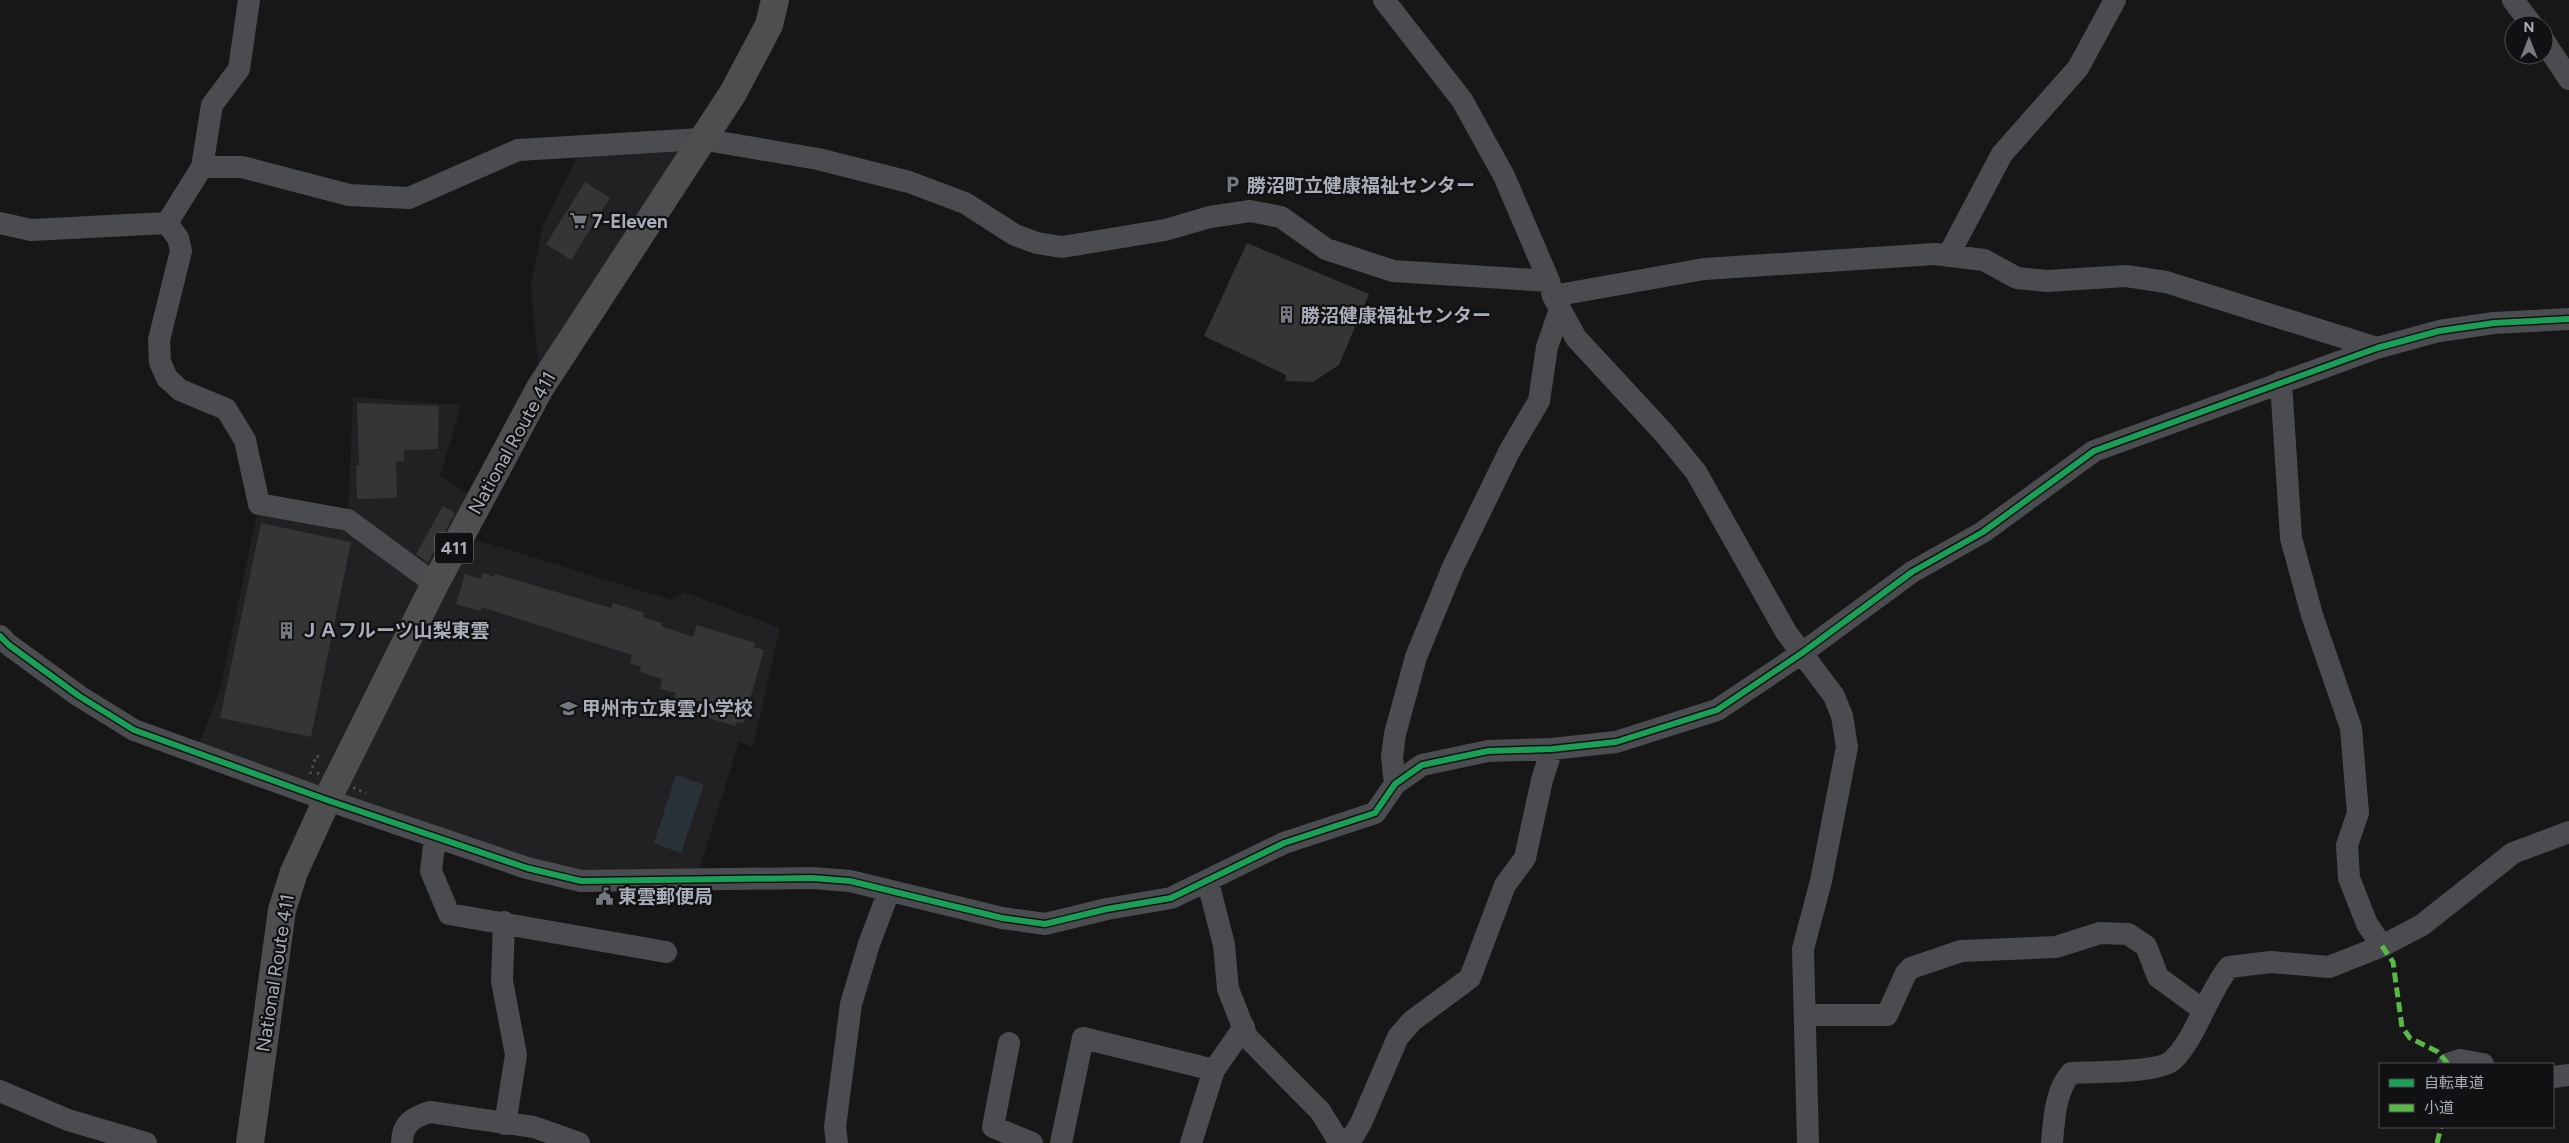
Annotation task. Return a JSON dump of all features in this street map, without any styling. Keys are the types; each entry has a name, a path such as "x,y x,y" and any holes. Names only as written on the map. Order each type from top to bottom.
{"highway":[{"name":"National Route 411","path":"250,1143 282,910 315,796 435,584 540,388 701,138 733,93 769,24 775,0"}],"street":[{"path":"167,223 202,167 212,105 239,70 249,0"},
{"path":"1384,0 1462,100 1504,176 1554,295 1576,338 1664,433 1696,472 1786,632 1834,696 1842,716 1847,747 1821,881 1803,949 1808,1143"},
{"path":"1948,256 2002,154 2078,68 2115,0"},
{"path":"2514,0 2525,15"},
{"path":"2554,56 2569,79"},
{"path":"202,167 242,166 349,195 409,198 518,150 701,138 818,159 909,182 964,202 1016,235 1036,243 1062,247 1165,230 1210,217 1250,211 1281,216 1326,249 1393,271 1554,295 1704,269 1935,254 1984,260 2018,278 2047,280 2126,276 2166,282 2377,348"},
{"path":"167,223 178,238 181,251 159,340 160,362 167,378 180,390 226,409 245,440 259,504 348,520 435,584"},
{"path":"0,224 31,230 167,223"},
{"path":"1395,784 1392,757 1395,734 1416,657 1453,567 1510,450 1539,401 1554,295"},
{"path":"0,636 9,645 80,696 134,730 315,796 527,868 581,881 812,878 850,881 1002,918 1045,924 1107,909 1171,898 1208,882 1284,844 1375,812 1395,784 1422,765 1488,751 1552,749 1616,742 1717,710 1802,653 1912,572 1983,532 2094,451 2377,348 2439,330 2494,323 2569,319"},
{"path":"2281,382 2291,538 2312,615 2351,728 2358,812 2347,845 2349,878 2367,924 2382,946"},
{"path":"1208,882 1224,945 1228,989 1247,1037 1320,1111 1341,1143 1354,1135 1362,1123 1398,1037 1412,1021 1470,978 1505,886 1525,858 1542,780 1552,749"},
{"path":"2052,1143 2062,1083 2071,1073 2147,1069 2172,1061 2203,1010 2219,979 2229,967 2271,962 2329,967 2382,946 2422,925 2513,853 2569,832"},
{"path":"435,837 432,871 449,914 504,922 666,952"},
{"path":"837,1143 835,1127 851,1004 869,944 889,890"},
{"path":"504,922 502,981 516,1055 505,1124"},
{"path":"1805,1015 1887,1015 1906,973 1912,968 1961,951 2056,947 2100,933 2128,934 2146,946 2158,977 2203,1010"},
{"path":"1191,1143 1214,1070 1244,1027"},
{"path":"1061,1143 1083,1038 1214,1070"},
{"path":"1010,1043 993,1127 1032,1143"},
{"path":"2451,1063 2460,1060 2477,1063"},
{"path":"2554,1077 2569,1076"},
{"path":"0,1091 68,1120 146,1143"},
{"path":"402,1143 406,1125 416,1116 430,1112 534,1127 578,1143"}],"path":[{"path":"315,796 316,756 324,758 317,773 366,794"}],"shaded area":[{"path":"701,139 540,388 531,285 543,225 583,146"},
{"name":"甲州市立東雲小学校","path":"353,397 461,405 440,476 480,501 461,535 671,600 684,592 780,628 753,747 739,742 696,880 581,881 196,753 221,686 259,504 348,520"},
{"path":"676,775 704,785 681,853 654,843"}],"building":[{"name":"7-Eleven","path":"585,182 610,198 571,260 546,244"},
{"name":"勝沼健康福祉センター","path":"1247,243 1369,294 1339,365 1313,382 1285,381 1286,375 1204,336"},
{"path":"357,403 439,406 438,449 404,450 404,461 396,461 397,498 357,499 356,465 359,465"},
{"path":"443,506 455,513 428,563 416,554"},
{"name":"ＪＡフルーツ山梨東雲","path":"261,523 351,542 311,737 220,718"},
{"path":"483,573 494,577 495,574 611,608 613,603 644,613 643,617 662,623 661,626 693,637 697,625 755,643 754,647 764,650 743,724 737,722 735,726 672,707 676,693 660,689 662,679 640,672 641,667 630,663 632,655 481,607 480,611 456,604 465,574 481,579"}],"marked path":[{"path":"2382,946 2393,962 2402,1027 2410,1038 2438,1052 2447,1063"},
{"path":"2437,1143 2441,1128"}],"cycle path":[{"path":"0,636 9,645 79,696 134,730 327,800 527,868 581,881 812,878 850,881 1002,918 1045,924 1107,909 1171,898 1284,843 1375,813 1395,784 1422,765 1488,751 1552,749 1616,742 1717,710 1802,653 1912,572 1983,532 2094,451 2377,348 2439,331 2494,323 2569,319"}],"place":[{"name":"勝沼町立健康福祉センター","path":"1233,185"},
{"name":"7-Eleven","path":"578,221"},
{"name":"勝沼健康福祉センター","path":"1287,315"},
{"name":"ＪＡフルーツ山梨東雲","path":"286,630"},
{"name":"甲州市立東雲小学校","path":"568,708"},
{"name":"東雲郵便局","path":"604,896"}]}
